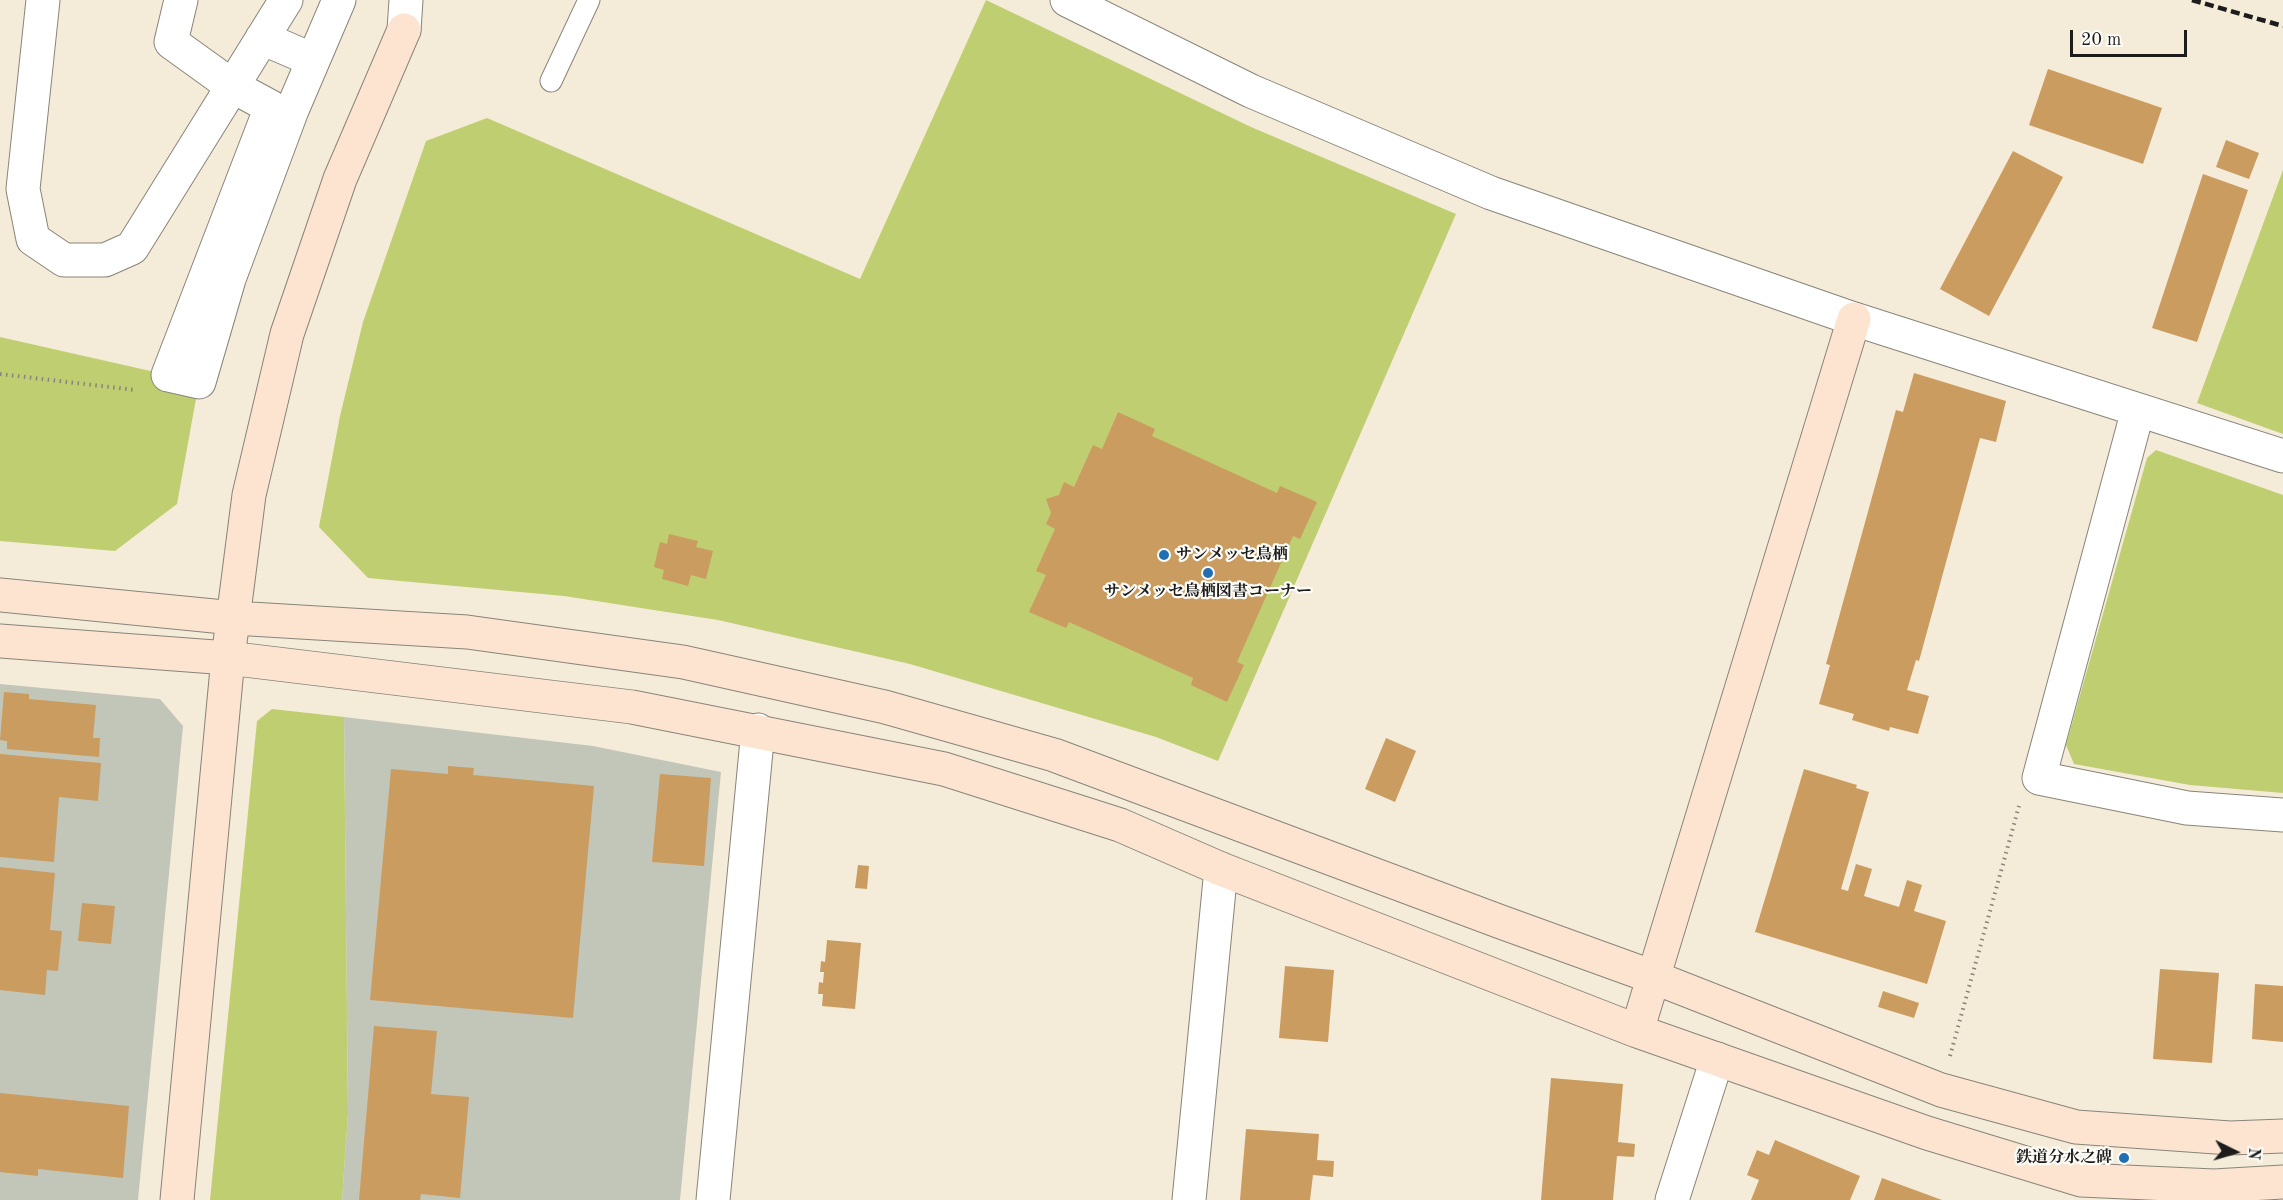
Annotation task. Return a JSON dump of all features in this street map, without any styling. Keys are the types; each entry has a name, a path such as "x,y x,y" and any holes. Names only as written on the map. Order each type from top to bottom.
{"street":[{"path":"43,0 23,189 33,239 64,260 105,260 132,248 286,0"},
{"path":"181,0 171,42 232,86 271,108 168,375 199,382 229,279 288,120 339,0"},
{"path":"1067,0 1251,90 1491,193 1854,319 2283,456"},
{"path":"177,1200 228,658 249,495 287,334 340,179 405,15"},
{"path":"262,38 313,60"},
{"path":"1637,1031 1854,319"},
{"path":"2138,410 2039,778 2187,808 2283,815"},
{"path":"0,595 234,618 467,633 683,662 885,707 1054,754 1653,977 1941,1090 2076,1127 2230,1138 2283,1136"},
{"path":"0,641 228,658 632,707 758,730 944,769 1120,825 1221,869 1637,1031 1928,1133 2079,1190 2283,1182"},
{"path":"713,1200 758,730"},
{"path":"1189,1200 1221,869"},
{"path":"1672,1200 1718,1059"}],"lane":[{"path":"551,81 589,0"}],"path":[{"path":"0,374 139,391"},
{"path":"1950,1056 2024,789 2039,778"}],"shaded area":[{"path":"0,684 160,699 183,726 138,1200 0,1200"},
{"path":"344,717 593,746 721,772 680,1200 342,1200 348,1114"}],"green space":[{"path":"986,0 1251,127 1456,214 1218,761 1156,737 910,664 718,620 564,596 368,578 319,527 340,416 363,322 426,141 487,118 860,279"},
{"path":"2283,170 2283,434 2197,403"},
{"path":"0,337 199,382 177,504 115,551 0,541"},
{"path":"2156,450 2283,495 2283,793 2190,785 2074,764 2066,745 2147,458"},
{"path":"272,709 344,717 348,1114 342,1200 210,1200 257,721"}],"building":[{"path":"2048,69 2162,108 2143,164 2029,125"},
{"path":"2226,140 2259,153 2249,179 2216,167"},
{"path":"2013,151 2063,177 1989,316 1940,289"},
{"path":"2203,174 2248,190 2197,342 2152,328"},
{"path":"1914,373 2006,401 1996,442 1980,438 1919,661 1916,660 1907,690 1929,696 1918,734 1890,727 1889,731 1852,720 1854,714 1819,704 1830,665 1826,664 1896,410 1903,412"},
{"name":"サンメッセ鳥栖","path":"1118,412 1155,429 1152,436 1277,493 1280,486 1317,502 1300,539 1293,536 1237,662 1244,665 1227,702 1191,685 1193,678 1069,622 1066,628 1029,612 1046,575 1036,571 1055,529 1046,524 1051,513 1046,499 1059,495 1064,482 1074,487 1093,445 1102,449"},
{"path":"669,534 698,541 696,547 713,551 706,579 691,575 688,586 662,579 664,570 654,567 660,542 667,544"},
{"path":"4,692 29,694 29,699 96,705 93,738 100,738 99,757 7,749 7,741 0,740"},
{"path":"1386,738 1416,751 1395,802 1365,789"},
{"path":"0,754 101,763 98,801 59,797 54,862 0,857"},
{"path":"448,766 474,768 473,775 594,786 573,1018 370,1000 391,769 448,774"},
{"path":"1804,769 1857,785 1856,788 1869,792 1841,889 1848,891 1856,864 1872,869 1864,896 1899,907 1907,880 1922,885 1914,911 1946,921 1927,984 1755,932"},
{"path":"660,774 711,778 704,866 652,862"},
{"path":"858,865 869,866 867,889 855,888"},
{"path":"0,867 55,873 50,930 62,931 58,971 47,970 45,995 0,990"},
{"path":"82,903 115,906 111,944 78,941"},
{"path":"827,940 861,943 855,1009 822,1006 823,994 818,994 819,982 823,983 824,972 820,972 821,961 825,962"},
{"path":"1285,966 1334,970 1328,1042 1279,1038"},
{"path":"2160,969 2219,973 2212,1063 2153,1059"},
{"path":"2255,984 2283,986 2283,1042 2252,1039"},
{"path":"1883,991 1919,1003 1914,1018 1878,1007"},
{"path":"374,1026 437,1031 431,1094 469,1097 460,1198 421,1194 420,1200 359,1200"},
{"path":"1551,1078 1623,1084 1618,1142 1635,1144 1634,1157 1617,1156 1613,1200 1541,1200"},
{"path":"0,1093 129,1106 123,1178 38,1169 38,1176 0,1172"},
{"path":"1246,1129 1319,1134 1317,1160 1334,1161 1333,1177 1313,1175 1310,1200 1240,1200"},
{"path":"1775,1140 1860,1176 1850,1200 1751,1200 1759,1180 1747,1175 1757,1150 1769,1155"},
{"path":"1882,1178 1942,1200 1874,1200"}],"railway":[{"path":"2192,0 2283,26"}],"place":[{"name":"サンメッセ鳥栖","path":"1164,555"},
{"name":"サンメッセ鳥栖図書コーナー","path":"1208,573"},
{"name":"鉄道分水之碑","path":"2124,1158"}]}
